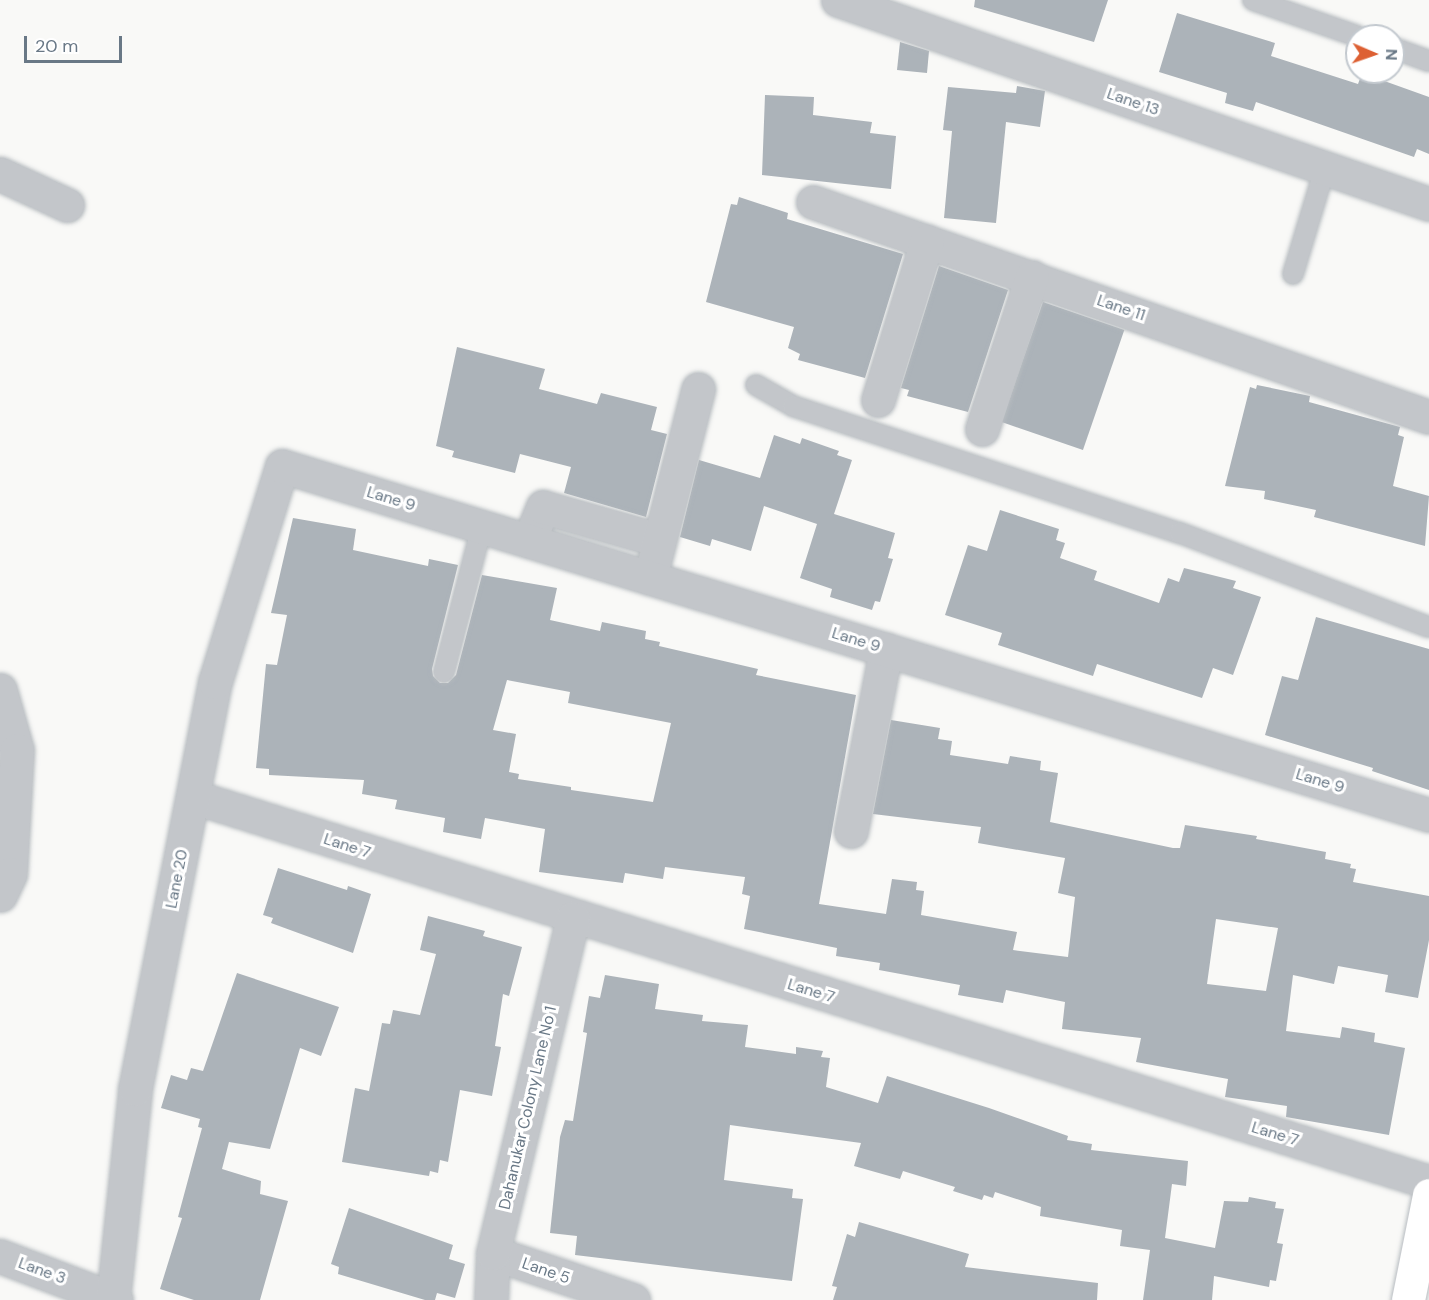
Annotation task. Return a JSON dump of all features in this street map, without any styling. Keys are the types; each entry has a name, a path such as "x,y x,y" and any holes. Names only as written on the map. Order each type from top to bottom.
{"street":[{"name":"Lane 13","path":"838,0 1429,204"},
{"path":"0,174 67,206"},
{"name":"Lane 11","path":"813,202 1429,417"},
{"path":"878,400 927,241"},
{"path":"982,429 1032,277"},
{"path":"650,578 698,389"},
{"name":"Lane 9","path":"282,466 1429,814"},
{"name":"Lane 20","path":"114,1299 135,1089 215,682 282,466"},
{"path":"529,541 543,507 659,540"},
{"path":"851,831 886,649"},
{"path":"0,690 17,750 10,874 0,895"},
{"name":"Lane 7","path":"194,797 573,918 1429,1182"},
{"name":"Dahanukar Colony Lane No 1","path":"491,1300 493,1253 573,918"},
{"path":"1407,1300 1429,1195"},
{"name":"Lane 5","path":"493,1253 633,1300"},
{"name":"Lane 3","path":"0,1256 114,1299"}],"lane":[{"path":"1253,0 1345,32"},
{"path":"1405,52 1429,61"},
{"path":"1293,274 1325,168"},
{"path":"756,385 793,406 1180,533 1429,627"},
{"path":"444,672 482,526"}],"building":[{"path":"975,0 1108,0 1094,42 974,7"},
{"path":"1177,13 1275,43 1271,56 1345,80 1345,84 1393,84 1429,97 1429,154 1417,149 1414,157 1256,102 1253,111 1225,103 1227,93 1159,72"},
{"path":"900,42 929,51 927,73 897,70"},
{"path":"1017,86 1045,91 1040,127 1006,122 996,223 944,218 952,131 943,130 948,87 1016,93"},
{"path":"765,95 814,97 813,115 872,122 870,133 896,136 891,189 762,175"},
{"path":"739,197 788,213 787,219 903,254 865,378 798,360 800,354 788,348 794,327 706,302 731,204 737,205"},
{"path":"939,266 1008,290 968,412 907,396 909,390 901,388"},
{"path":"1043,302 1124,330 1083,450 1002,422"},
{"path":"457,347 545,369 539,389 597,404 601,393 657,407 651,430 667,434 646,517 564,493 571,467 520,454 515,473 452,457 454,451 436,446"},
{"path":"1257,385 1310,396 1309,402 1400,427 1398,435 1404,437 1393,486 1429,496 1425,546 1314,517 1316,510 1264,499 1265,491 1225,486 1250,387 1256,389"},
{"path":"774,435 800,444 802,438 839,451 837,455 852,460 834,514 895,533 888,558 893,559 880,602 875,601 872,610 830,597 832,589 800,578 817,524 764,506 751,551 712,539 710,546 680,537 699,460 760,478"},
{"path":"1000,510 1059,529 1056,540 1065,543 1060,558 1097,571 1094,580 1159,603 1168,578 1179,582 1184,568 1236,581 1233,588 1261,597 1233,675 1213,668 1202,698 1097,664 1093,676 998,645 1002,633 945,615 968,545 987,551"},
{"path":"293,518 356,529 353,550 428,566 429,559 458,565 432,669 433,676 440,683 448,683 456,675 482,575 557,588 550,620 600,631 602,622 646,631 645,639 660,642 659,646 758,669 756,675 856,695 819,904 886,914 892,879 917,882 916,890 924,891 921,915 1017,932 1013,950 1068,957 1075,897 1058,893 1065,858 978,843 981,827 873,814 891,720 940,728 938,739 952,741 950,755 1008,764 1010,756 1041,761 1040,770 1058,773 1050,822 1173,848 1180,848 1185,825 1257,836 1256,839 1326,852 1325,859 1351,864 1350,868 1356,869 1353,882 1429,896 1429,940 1418,998 1385,992 1388,975 1338,966 1334,984 1293,975 1286,1031 1340,1038 1342,1027 1375,1033 1374,1042 1405,1048 1389,1135 1286,1117 1287,1106 1225,1097 1228,1079 1136,1062 1141,1038 1062,1029 1065,1002 1006,990 1003,1003 958,995 960,985 879,970 880,963 836,956 837,948 744,929 750,896 742,894 745,877 665,867 663,879 625,873 623,883 539,872 545,829 485,818 481,839 443,832 445,818 395,809 397,800 362,794 364,780 269,775 269,769 256,768 266,664 277,665 287,615 271,613","holes":["507,680 570,692 568,703 671,723 653,802 571,790 571,787 518,779 519,774 509,772 516,734 493,730","1216,919 1278,928 1266,991 1207,984"]},
{"path":"1316,617 1429,649 1429,790 1372,771 1373,768 1265,735 1282,676 1298,680"},
{"path":"278,868 347,890 348,886 371,894 353,953 271,923 273,918 263,915"},
{"path":"428,916 485,931 483,936 522,947 509,996 503,994 495,1046 501,1047 492,1096 460,1090 448,1162 440,1160 438,1173 430,1171 429,1176 342,1162 355,1088 369,1091 382,1023 390,1024 393,1010 420,1015 436,954 420,950"},
{"path":"237,973 339,1007 321,1056 300,1048 270,1149 229,1142 222,1169 261,1181 260,1194 288,1201 260,1300 194,1300 160,1289 182,1218 178,1217 202,1128 198,1127 200,1119 161,1108 171,1075 187,1080 191,1068 203,1071"},
{"path":"605,975 659,984 655,1009 703,1015 702,1021 748,1025 745,1047 796,1054 796,1047 823,1051 821,1057 830,1058 826,1087 878,1103 887,1076 1068,1136 1067,1140 1092,1144 1091,1150 1188,1161 1186,1186 1172,1184 1165,1238 1215,1248 1224,1201 1248,1202 1249,1197 1276,1202 1275,1208 1284,1209 1277,1243 1283,1244 1276,1281 1270,1280 1269,1287 1214,1276 1212,1300 1143,1300 1150,1250 1120,1246 1122,1230 1040,1216 1041,1207 995,1192 993,1198 984,1195 982,1200 953,1191 955,1187 903,1171 900,1179 854,1166 861,1143 730,1125 724,1180 793,1189 792,1198 803,1199 792,1281 575,1255 577,1236 550,1233 560,1137 565,1120 573,1121 587,1033 583,1032 589,996 600,998"},
{"path":"349,1208 453,1245 449,1259 465,1264 455,1298 437,1293 435,1300 425,1300 338,1274 339,1267 331,1264"},
{"path":"859,1222 969,1254 965,1267 1098,1283 1097,1300 833,1300 837,1287 832,1286 847,1234 855,1237"}]}
